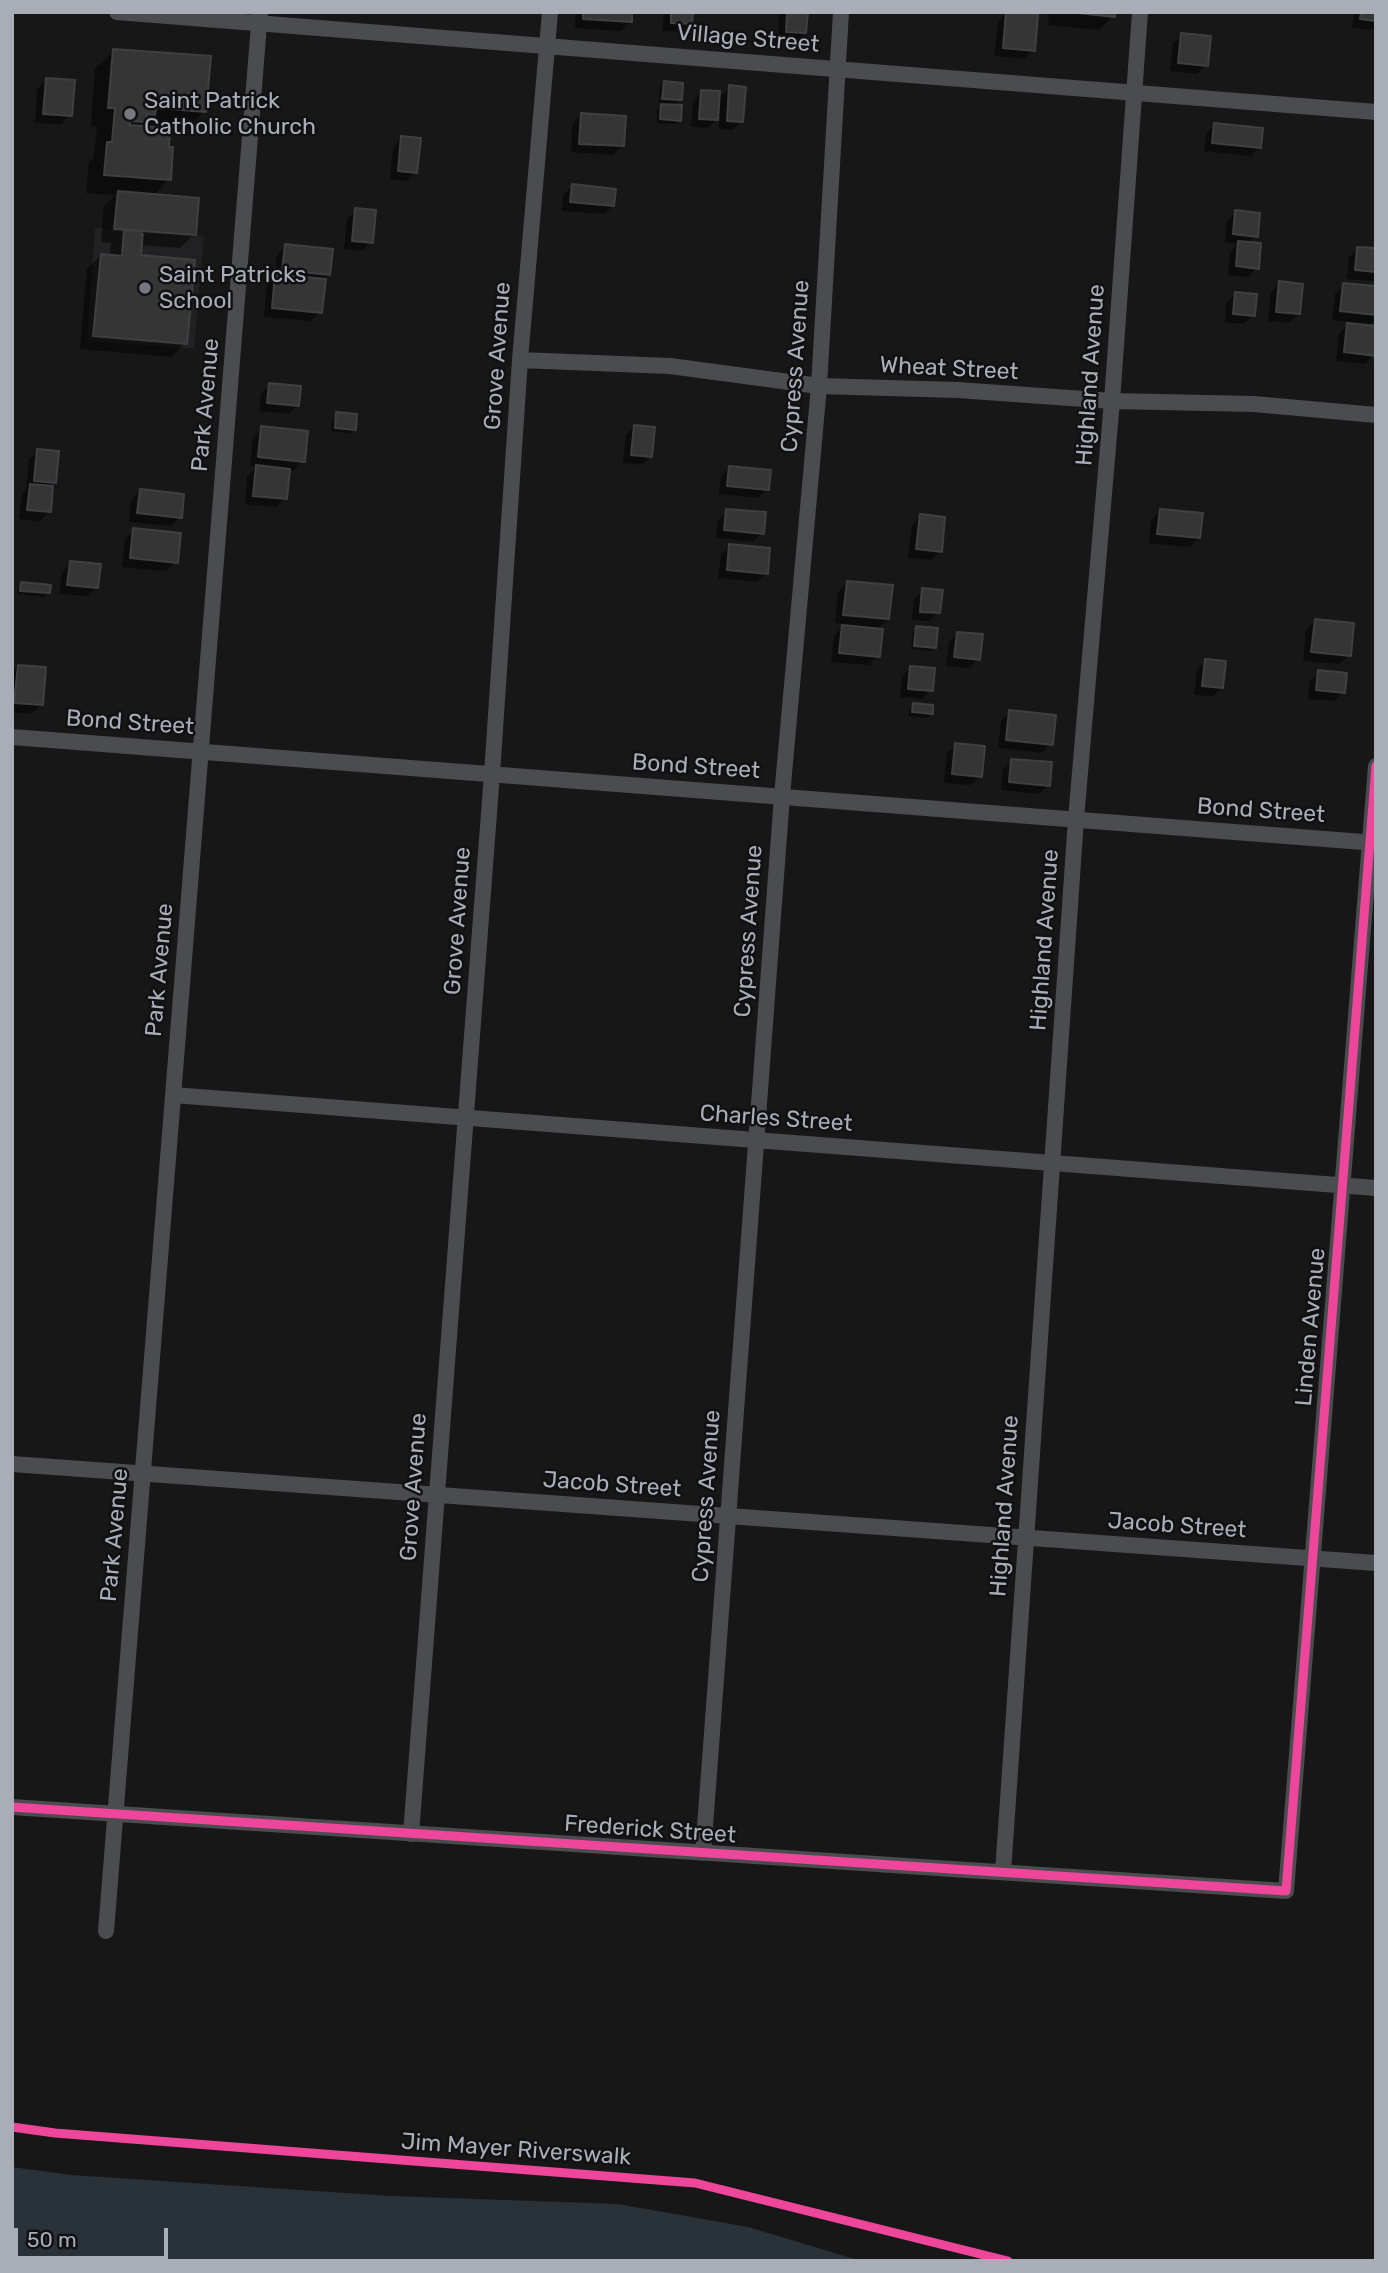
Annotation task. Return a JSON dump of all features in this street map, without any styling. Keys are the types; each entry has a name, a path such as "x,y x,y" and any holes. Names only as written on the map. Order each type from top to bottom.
{"street":[{"name":"Village Street","path":"117,12 260,18 548,46 1376,112"},
{"name":"Grove Avenue","path":"411,1834 492,774 520,360 550,12"},
{"name":"Cypress Avenue","path":"704,1853 782,796 819,386 841,12"},
{"name":"Highland Avenue","path":"1003,1872 1076,819 1112,401 1140,12"},
{"name":"Park Avenue","path":"106,1931 260,18"},
{"name":"Wheat Street","path":"520,360 670,366 819,386 958,390 1112,401 1254,404 1376,415"},
{"name":"Bond Street","path":"12,737 1373,842"},
{"name":"Linden Avenue","path":"1286,1891 1342,1186 1373,842 1376,765"},
{"name":"Charles Street","path":"173,1094 1376,1188"},
{"name":"Jacob Street","path":"12,1464 1376,1563"},
{"name":"Frederick Street","path":"12,1807 1286,1891"}],"shaded area":[{"name":"Saint Patricks School","path":"95,228 204,236 194,349 87,341"},
{"path":"12,2167 71,2175 391,2196 618,2204 748,2227 861,2261 12,2261"}],"building":[{"path":"583,12 632,12 632,22 583,19"},
{"path":"671,12 693,12 692,24 671,23"},
{"path":"787,12 808,12 806,33 786,32"},
{"path":"1006,12 1038,14 1035,51 1003,48"},
{"path":"1068,12 1115,12 1115,17"},
{"path":"1361,12 1376,12 1376,21 1360,19"},
{"path":"1181,33 1211,36 1208,66 1178,63"},
{"name":"Saint Patrick Catholic Church","path":"113,49 211,56 206,112 156,108 155,115 147,114 146,122 130,121 130,125 170,128 169,147 173,147 171,180 104,175 107,142 112,142 115,108 108,108"},
{"path":"46,78 75,80 72,116 43,114"},
{"path":"664,81 683,83 682,100 662,99"},
{"path":"729,85 746,87 743,122 727,121"},
{"path":"701,90 720,91 718,120 699,119"},
{"path":"661,104 682,105 681,121 660,119"},
{"path":"581,113 626,116 624,146 579,144"},
{"path":"1214,123 1263,128 1261,148 1212,143"},
{"path":"401,136 421,138 417,173 398,171"},
{"path":"572,184 616,189 614,206 570,202"},
{"path":"118,191 199,198 196,235 114,229"},
{"path":"355,208 376,210 373,243 352,241"},
{"path":"1235,210 1260,213 1258,237 1233,234"},
{"name":"Saint Patricks School","path":"124,230 143,231 141,255 195,260 187,344 93,336 101,254 122,256"},
{"path":"1238,241 1261,243 1259,269 1236,266"},
{"path":"285,244 333,249 330,275 282,270"},
{"path":"1357,247 1376,248 1376,272 1355,270"},
{"path":"275,274 326,279 322,313 272,308"},
{"path":"1279,281 1303,284 1300,314 1276,312"},
{"path":"1343,283 1376,286 1376,315 1340,311"},
{"path":"1235,292 1257,294 1255,316 1233,314"},
{"path":"1347,323 1376,326 1376,356 1344,352"},
{"path":"269,383 301,386 299,406 267,403"},
{"path":"336,412 357,414 356,430 335,428"},
{"path":"634,425 655,427 652,457 631,455"},
{"path":"261,426 308,431 305,462 258,457"},
{"path":"37,449 59,451 56,483 34,481"},
{"path":"256,465 290,469 287,499 253,496"},
{"path":"729,466 771,470 769,490 727,486"},
{"path":"30,484 53,486 51,512 27,510"},
{"path":"140,489 184,494 182,518 137,513"},
{"path":"726,509 766,512 764,534 724,530"},
{"path":"1160,509 1203,513 1200,538 1157,534"},
{"path":"920,514 945,517 942,552 916,549"},
{"path":"133,528 181,533 178,563 130,558"},
{"path":"729,544 770,548 768,574 727,570"},
{"path":"70,561 101,564 98,588 67,585"},
{"path":"847,581 893,585 889,619 843,615"},
{"path":"21,582 51,585 50,593 20,591"},
{"path":"922,588 943,590 940,613 920,612"},
{"path":"1315,619 1354,623 1351,656 1311,652"},
{"path":"842,625 883,629 880,657 839,653"},
{"path":"916,626 938,628 936,648 914,646"},
{"path":"957,632 983,634 980,660 954,657"},
{"path":"1205,659 1226,661 1223,688 1202,686"},
{"path":"18,665 46,667 43,705 14,703"},
{"path":"910,666 935,668 933,691 908,689"},
{"path":"1318,670 1347,673 1345,693 1316,690"},
{"path":"913,703 933,705 933,714 912,712"},
{"path":"1009,710 1056,715 1053,745 1006,740"},
{"path":"955,743 985,746 982,777 952,774"},
{"path":"1011,759 1052,762 1050,786 1009,782"}],"cycle path":[{"path":"12,1807 1286,1891 1376,766"},
{"name":"Jim Mayer Riverswalk","path":"12,2127 55,2133 695,2183 1008,2261"}],"place":[{"name":"Saint Patrick Catholic Church","path":"130,114"},
{"name":"Saint Patricks School","path":"145,288"}]}
